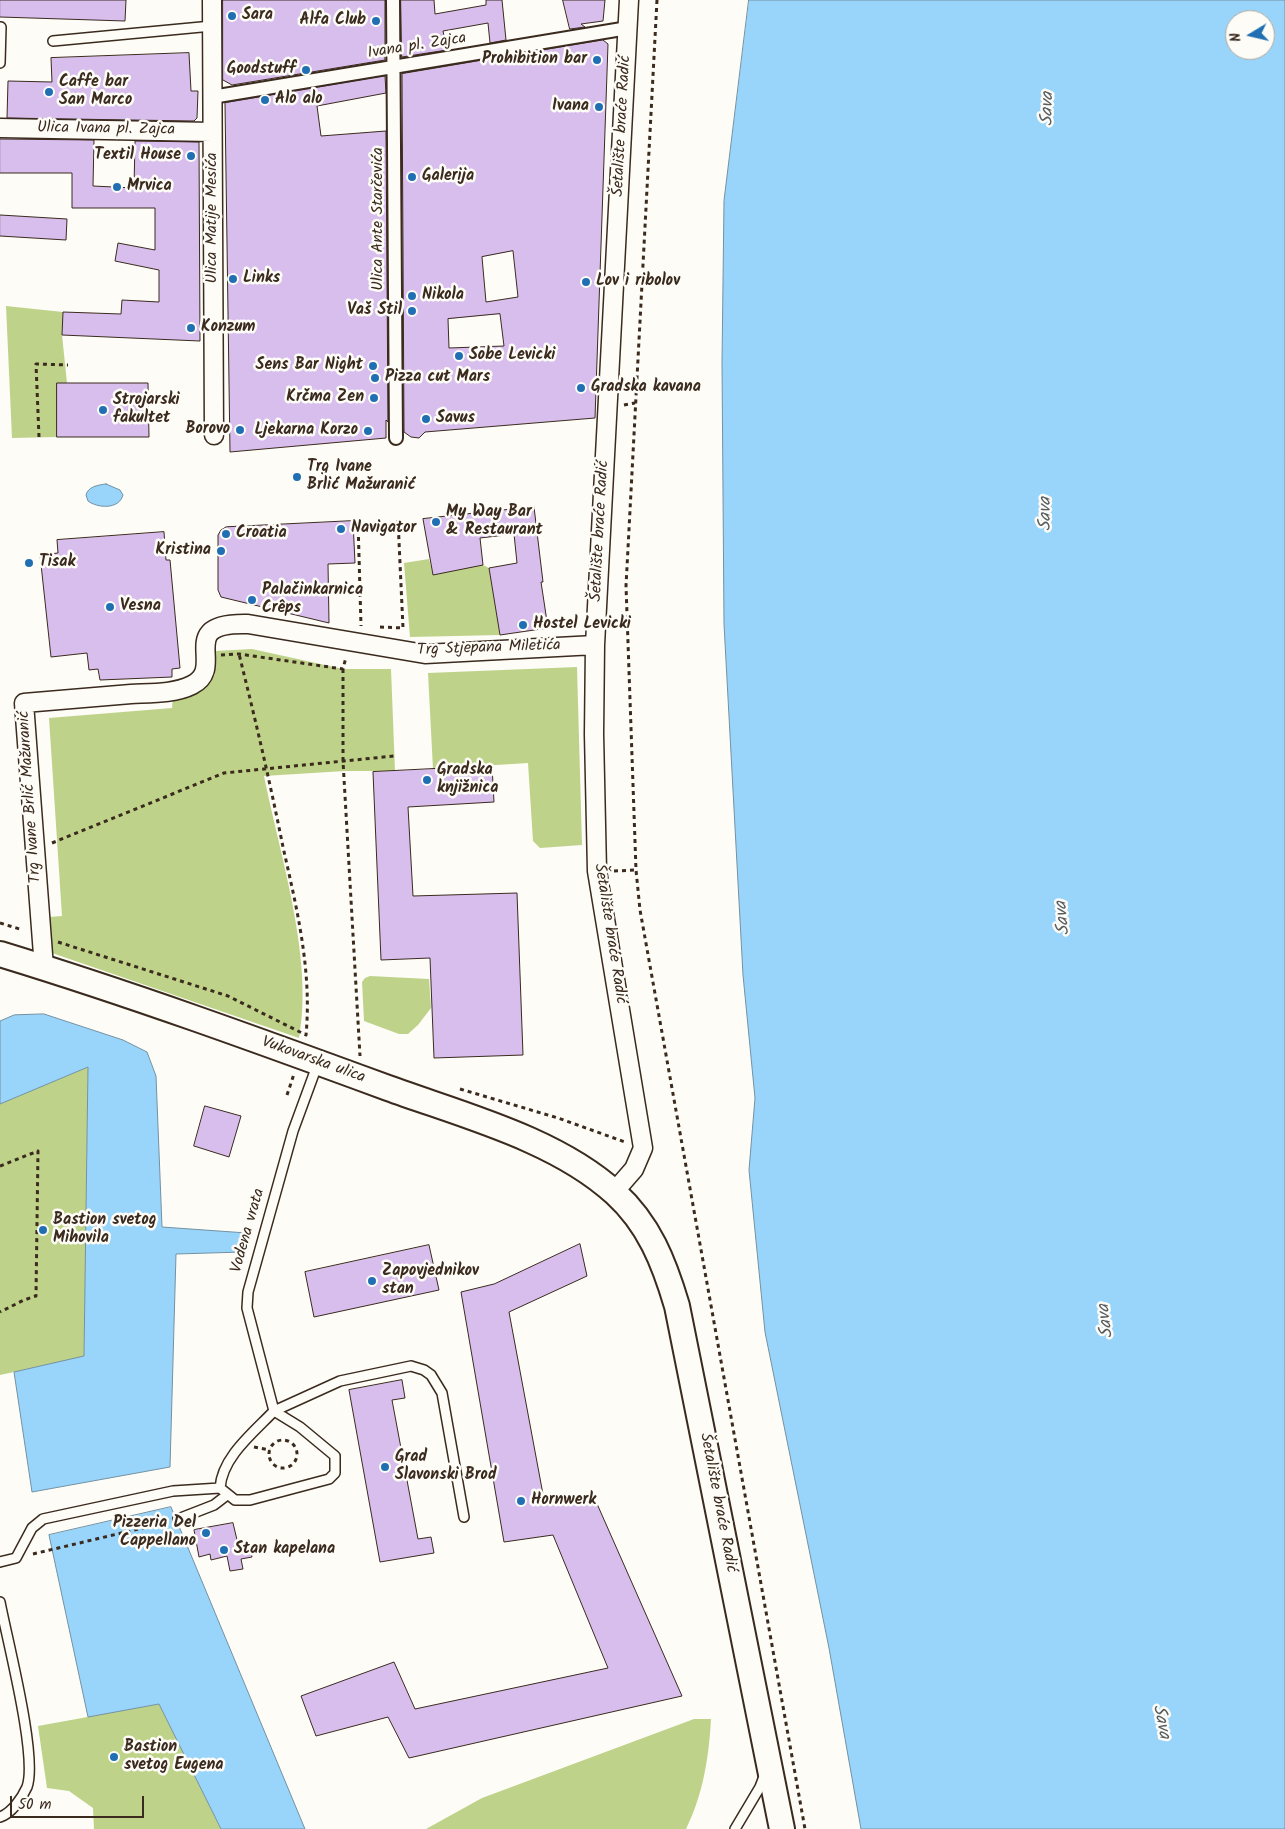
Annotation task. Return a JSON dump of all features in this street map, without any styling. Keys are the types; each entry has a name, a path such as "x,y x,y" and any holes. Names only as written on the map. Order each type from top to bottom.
{"main road":[{"name":"Vukovarska ulica","path":"0,954 318,1063 547,1148 586,1171 614,1192"},
{"name":"Šetalište braće Radić","path":"614,1192 654,1240 666,1267 678,1306 782,1829"}],"street":[{"name":"Ulica Matije Mesića","path":"212,0 214,435"},
{"name":"Ulica Ante Starčevića","path":"393,0 396,438"},
{"name":"Šetalište braće Radić","path":"629,0 595,644 594,734 597,871 643,1148"},
{"name":"Ivana pl. Zajca","path":"212,97 628,28"},
{"name":"Ulica Ivana pl. Zajca","path":"0,128 212,132"},
{"name":"Trg Ivane Brlić Mažuranić","path":"44,968 24,703 162,692 190,686 198,681 204,672 207,637 212,629 220,625 248,624 383,648"},
{"name":"Trg Stjepana Miletića","path":"383,648 425,654 595,644"},
{"path":"614,1192 634,1169 643,1148"}],"lane":[{"path":"53,41 212,26"},
{"path":"0,63 2,27"},
{"name":"Vodena vrata","path":"274,1411 247,1308 248,1292 293,1131 318,1063"},
{"path":"178,1519 214,1505 224,1491 225,1468 241,1445 274,1411 340,1381 411,1366 424,1370 439,1385 442,1393 464,1517"},
{"path":"0,1562 16,1558 32,1528 43,1519 173,1491 224,1491 235,1500 250,1500 329,1479 335,1473 335,1456 300,1427 274,1411"},
{"path":"0,1602 29,1744 28,1785 17,1805 0,1817"},
{"path":"735,1829 760,1788 769,1762"}],"path":[{"path":"657,0 626,586 636,870 639,902 805,1829"},
{"path":"39,437 36,364 68,365"},
{"path":"622,405 635,403"},
{"path":"358,521 361,626"},
{"path":"49,939 228,996 306,1035 309,1003 300,924 267,769 239,654"},
{"path":"343,669 343,761 360,1056"},
{"path":"34,847 55,842 224,773 394,756"},
{"path":"0,923 32,932"},
{"path":"352,1053 369,1059"},
{"path":"457,1088 558,1118 643,1148"},
{"path":"0,1166 38,1151 36,1296 0,1312"},
{"path":"284,1441 294,1446 297,1458 289,1467 282,1468 272,1462 270,1450 274,1444 284,1441"},
{"path":"51,1551 178,1519"}],"green space":[{"path":"6,306 63,312 62,335 67,383 57,383 57,437 12,438"},
{"path":"429,559 433,575 483,565 489,568 500,635 410,637 404,563"},
{"path":"252,649 343,669 391,669 395,771 345,771 264,776 299,941 302,1007 299,1038 52,953 49,917 62,916 49,718 172,708 173,697 207,682 215,675 215,651"},
{"path":"577,667 582,845 540,848 533,841 528,763 433,769 428,673"},
{"path":"370,976 429,979 431,1008 418,1025 408,1034 399,1034 364,1021 362,982"},
{"name":"Bastion svetog Mihovila","path":"88,1067 84,1357 0,1375 0,1104"},
{"name":"Bastion svetog Eugena","path":"159,1704 221,1829 94,1829 93,1808 69,1791 47,1788 38,1726"},
{"path":"694,1719 711,1719 707,1762 701,1789 686,1829 426,1829 482,1798"}],"water":[{"name":"Sava","path":"749,0 1285,0 1285,1829 861,1829 829,1648 765,1332 749,1170 755,1098 743,975 724,624 722,363 724,201"},
{"path":"106,484 120,490 123,495 121,500 107,506 97,505 88,501 86,495 91,488"},
{"path":"44,1014 123,1040 147,1052 156,1076 162,1227 247,1233 243,1252 176,1254 170,1467 32,1492 14,1372 84,1356 88,1067 0,1104 0,1021 14,1015"},
{"path":"171,1507 305,1829 221,1829 159,1704 88,1717 49,1535"}],"building":[{"path":"0,0 126,0 125,21 0,17"},
{"path":"223,0 385,0 385,60 232,85 223,80"},
{"path":"401,0 434,0 435,14 486,5 486,0 502,0 506,40 490,43 488,23 443,31 447,50 402,57"},
{"path":"563,0 605,0 603,21 581,24 585,27 570,29"},
{"path":"603,40 608,44 595,418 425,432 419,438 411,437 404,432 402,74","holes":["513,251 518,297 486,302 482,257","500,314 504,346 449,348 448,319"]},
{"path":"189,53 191,91 198,91 197,118 194,121 7,118 8,81 52,82 51,58"},
{"path":"385,76 386,93 317,106 321,136 386,131 388,422 386,420 386,438 230,452 225,103"},
{"path":"0,139 94,140 93,186 134,188 135,141 199,142 200,341 62,335 63,312 121,314 122,300 159,302 159,270 115,261 118,243 155,250 155,208 72,208 72,173 0,173"},
{"path":"0,215 67,219 66,240 0,236"},
{"name":"Strojarski fakultet","path":"57,383 148,383 149,437 57,437"},
{"path":"534,507 543,582 541,582 548,628 500,635 489,568 517,563 514,534 480,538 483,565 433,575 423,519"},
{"path":"353,521 355,563 328,564 329,623 221,597 218,590 218,535 226,527"},
{"name":"Vesna","path":"164,532 166,560 170,560 180,668 172,669 172,677 100,680 98,669 89,670 87,653 51,657 40,555 58,553 57,540"},
{"path":"492,766 494,802 408,807 413,896 517,893 523,1055 434,1058 430,958 381,960 373,772"},
{"path":"205,1106 241,1116 229,1157 194,1146"},
{"name":"Hornwerk","path":"580,1244 587,1276 509,1312 545,1505 594,1497 682,1696 409,1758 388,1717 316,1736 301,1696 394,1662 415,1709 608,1668 553,1535 504,1542 461,1292 494,1284"},
{"name":"Zapovjednikov stan","path":"429,1245 439,1290 314,1317 305,1272"},
{"path":"402,1380 405,1398 392,1400 418,1539 431,1537 434,1553 380,1562 349,1390"},
{"name":"Stan kapelana","path":"233,1523 238,1544 249,1541 252,1557 241,1559 243,1569 230,1571 227,1556 211,1560 210,1554 199,1557 194,1530"}],"place":[{"name":"Sara","path":"232,16"},
{"name":"Alfa Club","path":"376,21"},
{"name":"Prohibition bar","path":"597,60"},
{"name":"Goodstuff","path":"306,70"},
{"name":"Caffe bar San Marco","path":"49,92"},
{"name":"Alo alo","path":"265,100"},
{"name":"Ivana","path":"599,107"},
{"name":"Textil House","path":"191,156"},
{"name":"Galerija","path":"412,177"},
{"name":"Mrvica","path":"117,187"},
{"name":"Links","path":"233,279"},
{"name":"Lov i ribolov","path":"586,282"},
{"name":"Nikola","path":"412,296"},
{"name":"Vaš Stil","path":"412,311"},
{"name":"Konzum","path":"191,328"},
{"name":"Sobe Levicki","path":"459,356"},
{"name":"Sens Bar Night","path":"373,366"},
{"name":"Pizza cut Mars","path":"375,378"},
{"name":"Gradska kavana","path":"581,388"},
{"name":"Krčma Zen","path":"374,398"},
{"name":"Strojarski fakultet","path":"103,410"},
{"name":"Savus","path":"426,419"},
{"name":"Borovo","path":"240,430"},
{"name":"Ljekarna Korzo","path":"368,431"},
{"name":"Trg Ivane Brlić Mažuranić","path":"297,477"},
{"name":"My Way Bar & Restaurant","path":"436,522"},
{"name":"Navigator","path":"341,529"},
{"name":"Croatia","path":"226,534"},
{"name":"Kristina","path":"221,551"},
{"name":"Tisak","path":"29,563"},
{"name":"Palačinkarnica Crêps","path":"252,600"},
{"name":"Vesna","path":"110,607"},
{"name":"Hostel Levicki","path":"523,625"},
{"name":"Gradska knjižnica","path":"427,780"},
{"name":"Bastion svetog Mihovila","path":"43,1230"},
{"name":"Zapovjednikov stan","path":"372,1281"},
{"name":"Grad Slavonski Brod","path":"385,1467"},
{"name":"Hornwerk","path":"521,1501"},
{"name":"Pizzeria Del Cappellano","path":"206,1533"},
{"name":"Stan kapelana","path":"224,1550"},
{"name":"Bastion svetog Eugena","path":"114,1757"}]}
